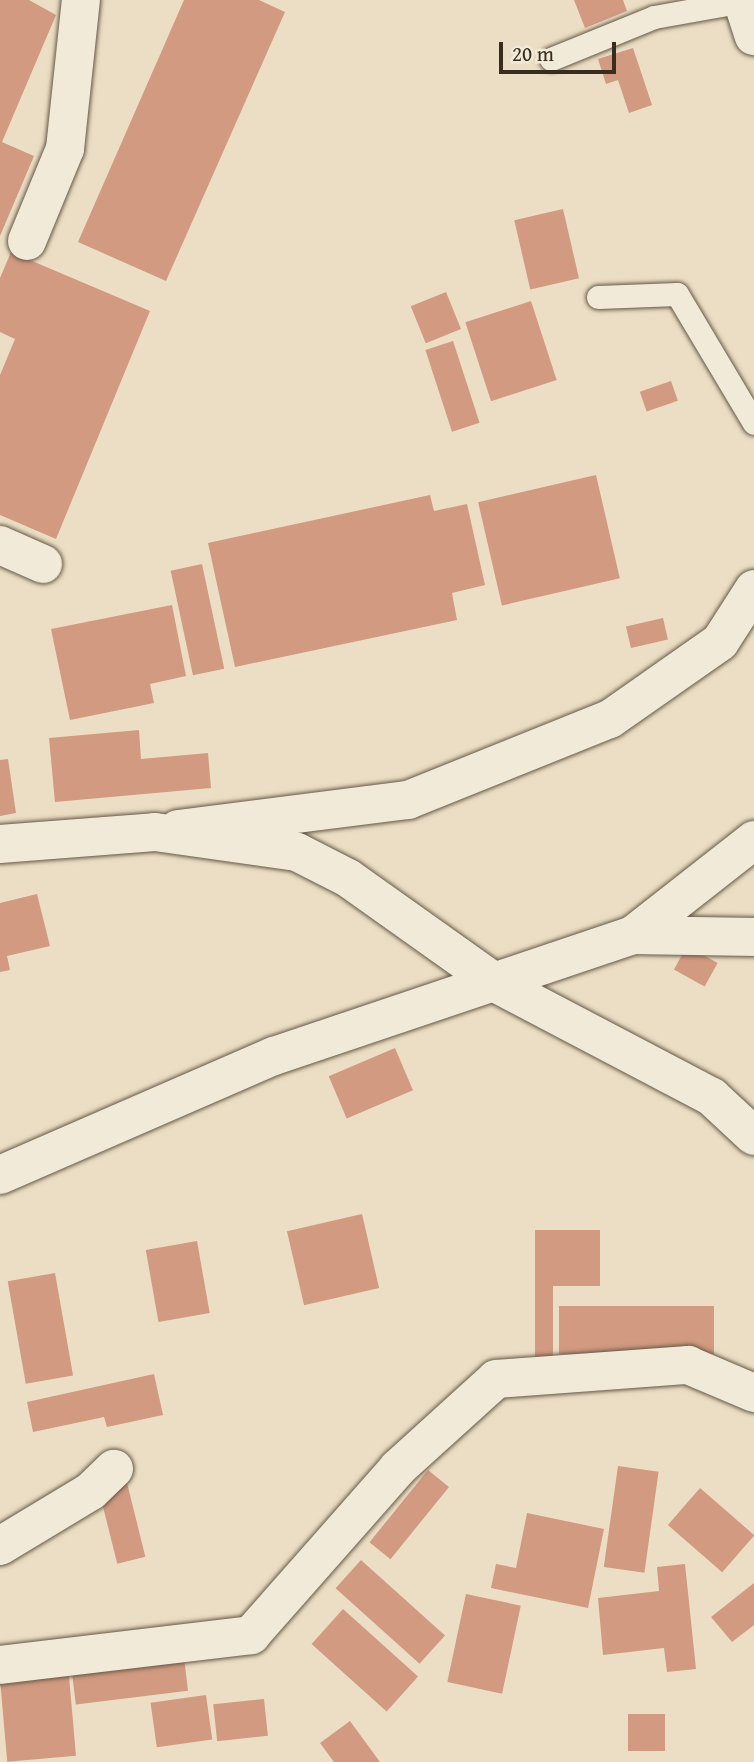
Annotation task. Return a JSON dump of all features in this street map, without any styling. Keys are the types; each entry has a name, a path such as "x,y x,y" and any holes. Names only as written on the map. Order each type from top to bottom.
{"street":[{"path":"27,241 65,149 81,0"},
{"path":"0,545 43,564"},
{"path":"0,844 155,832 408,800 610,719 720,642 754,589"},
{"path":"155,832 297,852 348,878 497,984 712,1097 754,1136"},
{"path":"0,1175 274,1056 497,984 633,935 754,840"},
{"path":"633,935 754,937"},
{"path":"0,1665 251,1635 398,1468 496,1379 688,1365 754,1393"},
{"path":"0,1546 91,1491 114,1469"}],"lane":[{"path":"551,59 654,17 748,18"},
{"path":"598,297 677,294 754,423"}],"building":[{"path":"0,0 29,0 56,15 2,142 34,156 0,236"},
{"path":"184,0 259,0 285,12 166,281 78,242"},
{"path":"574,0 623,0 627,11 585,28"},
{"path":"633,48 652,105 629,113 618,80 606,84 598,59"},
{"path":"563,209 579,278 530,289 514,220"},
{"path":"11,252 150,311 56,539 0,515 0,375 15,339 0,332 0,278"},
{"path":"446,292 461,329 426,343 411,306"},
{"path":"531,301 557,380 491,401 465,322"},
{"path":"453,341 480,423 452,432 425,350"},
{"path":"671,381 678,401 647,412 640,392"},
{"path":"596,475 620,578 502,606 478,502"},
{"path":"430,495 434,511 467,504 485,585 452,593 457,620 235,667 208,543"},
{"path":"202,564 224,669 193,675 171,571"},
{"path":"172,605 186,676 150,684 154,703 70,720 51,629"},
{"path":"663,618 668,639 631,648 626,627"},
{"path":"139,730 141,759 208,753 211,788 55,802 49,738"},
{"path":"8,759 16,813 0,816 0,760"},
{"path":"37,894 50,946 7,956 10,970 0,972 0,903"},
{"path":"687,946 718,963 705,987 674,970"},
{"path":"395,1048 413,1090 347,1118 329,1076"},
{"path":"362,1214 379,1288 304,1305 287,1231"},
{"path":"535,1230 600,1230 600,1286 553,1286 553,1359 535,1359"},
{"path":"197,1241 210,1313 158,1322 146,1250"},
{"path":"55,1273 73,1375 26,1384 8,1281"},
{"path":"559,1306 714,1306 714,1354 559,1354"},
{"path":"154,1374 163,1415 107,1427 104,1417 33,1432 27,1402"},
{"path":"618,1466 659,1472 644,1573 604,1567"},
{"path":"428,1470 449,1487 390,1559 369,1542"},
{"path":"127,1483 145,1557 117,1564 99,1490"},
{"path":"700,1488 754,1535 722,1572 668,1525"},
{"path":"527,1513 604,1529 588,1608 491,1588 496,1564 516,1568"},
{"path":"361,1560 445,1636 420,1664 336,1588"},
{"path":"685,1564 696,1669 667,1672 664,1648 603,1655 598,1598 659,1591 657,1567"},
{"path":"754,1583 754,1625 732,1642 711,1617"},
{"path":"466,1594 521,1606 502,1694 447,1682"},
{"path":"343,1609 418,1677 387,1712 312,1644"},
{"path":"184,1658 188,1691 76,1705 72,1672"},
{"path":"69,1676 76,1756 7,1762 0,1682"},
{"path":"206,1695 212,1740 157,1747 151,1703"},
{"path":"264,1699 268,1736 217,1741 213,1704"},
{"path":"628,1714 665,1714 665,1751 628,1751"},
{"path":"350,1721 380,1762 334,1762 320,1743"}]}
